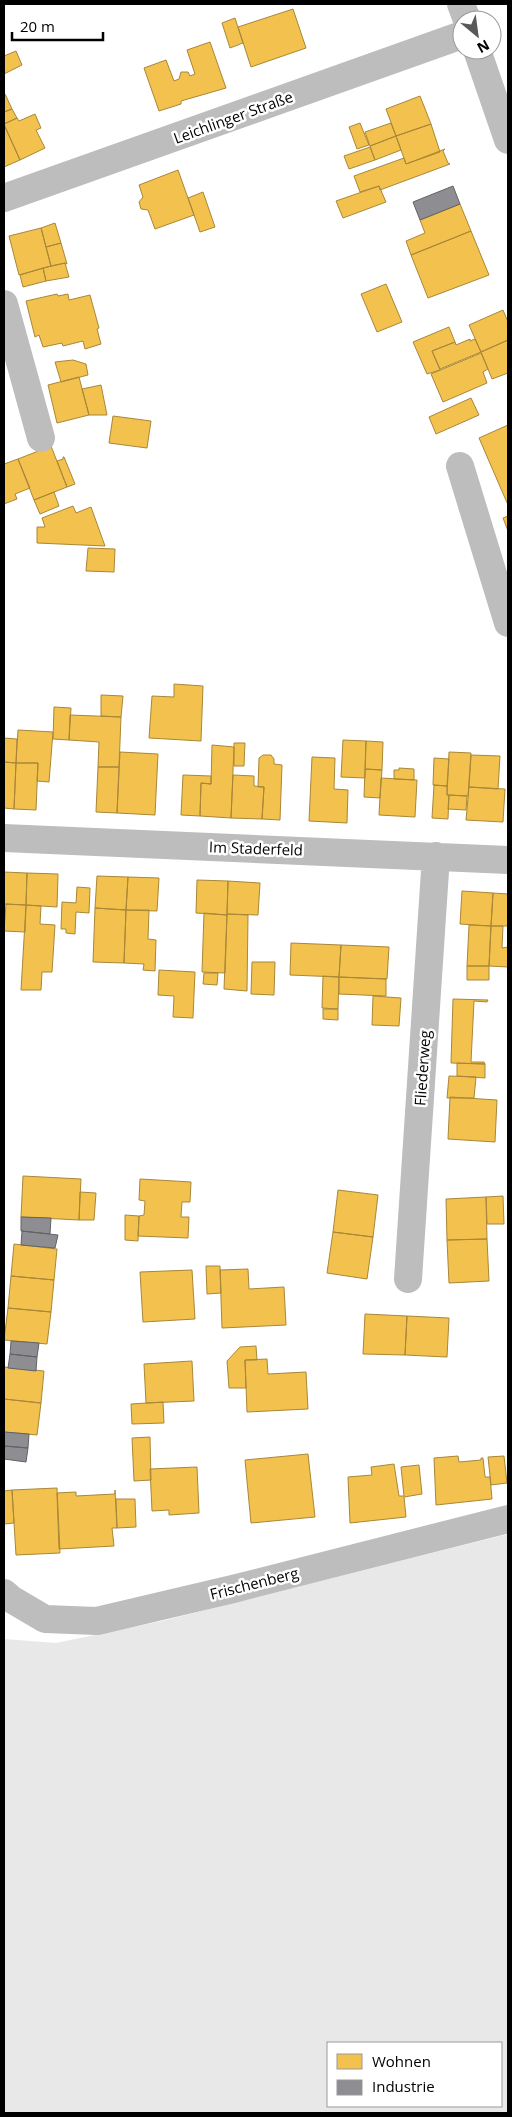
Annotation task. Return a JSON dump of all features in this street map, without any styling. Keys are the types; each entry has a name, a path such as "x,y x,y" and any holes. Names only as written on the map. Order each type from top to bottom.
{"street":[{"name":"Leichlinger Straße","path":"4,198 452,39"},
{"path":"480,60 508,140"},
{"path":"4,304 12,371 41,438"},
{"path":"460,466 508,623"},
{"name":"Im Staderfeld","path":"4,838 508,860"},
{"name":"Fliederweg","path":"408,1279 436,856"},
{"name":"Frischenberg","path":"4,1593 10,1599 44,1619 97,1621 233,1589 508,1518"}],"shaded area":[{"path":"508,1534 508,2113 4,2113 4,1639 56,1643 162,1621"}],"building: Wohnen":[{"path":"293,9 306,48 251,67 238,27"},
{"path":"235,18 243,43 230,48 222,23"},
{"path":"210,42 226,88 181,101 181,104 159,111 144,68 166,60 174,81 179,79 181,72 188,72 190,76 195,74 187,50"},
{"path":"16,51 22,65 4,74 4,56"},
{"path":"4,95 12,109 4,112"},
{"path":"420,96 431,124 396,136 386,109"},
{"path":"12,109 17,118 4,124 4,112"},
{"path":"35,114 41,128 36,130 45,148 20,160 4,124 17,118 19,121"},
{"path":"360,123 369,145 357,149 349,127"},
{"path":"391,123 396,136 370,146 365,132"},
{"path":"431,124 440,152 406,164 396,136"},
{"path":"4,125 20,160 4,167"},
{"path":"396,136 401,150 375,160 370,146"},
{"path":"370,147 375,160 349,169 344,156"},
{"path":"445,149 443,151 450,164 380,190 379,186 360,192 354,176 404,158 406,164"},
{"path":"178,170 194,215 155,229 148,210 141,209 139,202 143,197 139,185"},
{"path":"379,186 386,202 343,218 336,201"},
{"path":"203,192 215,227 200,232 188,198"},
{"path":"460,204 471,231 411,255 406,241 425,233 420,220"},
{"path":"55,223 61,243 46,247 41,228"},
{"path":"41,228 51,266 19,275 9,236"},
{"path":"471,231 489,275 428,298 411,255"},
{"path":"61,243 67,264 51,266 46,247"},
{"path":"65,263 69,277 46,281 43,268"},
{"path":"43,268 46,281 23,287 20,275"},
{"path":"386,284 402,322 377,332 361,294"},
{"path":"57,294 58,296 68,294 69,300 90,295 99,328 97,329 101,344 85,349 83,341 63,346 62,343 43,347 39,335 35,337 26,301"},
{"path":"503,310 508,322 508,340 481,352 469,325"},
{"path":"449,327 455,342 432,351 440,370 427,374 413,342"},
{"path":"470,339 470,341 475,339 481,352 440,369 432,351 455,342 456,345"},
{"path":"508,340 508,373 492,379 481,352"},
{"path":"481,353 488,369 483,372 487,383 443,402 431,374"},
{"path":"73,360 86,364 88,375 61,382 55,362"},
{"path":"79,377 89,415 57,423 48,385"},
{"path":"101,385 107,415 89,415 82,389"},
{"path":"471,398 479,415 436,434 429,417"},
{"path":"113,416 151,421 147,448 109,443"},
{"path":"508,425 508,505 479,438"},
{"path":"51,446 67,487 34,500 18,459"},
{"path":"63,457 75,484 67,487 57,461 63,459"},
{"path":"18,459 30,488 15,494 17,499 4,504 4,464"},
{"path":"54,492 59,506 40,514 34,500"},
{"path":"73,506 76,513 91,507 105,546 37,543 37,527 45,527 42,518"},
{"path":"508,516 508,531 503,518"},
{"path":"88,548 115,549 114,572 86,571"},
{"path":"174,684 203,686 201,741 149,738 152,696 174,697"},
{"path":"101,695 123,696 121,717 101,716"},
{"path":"54,707 71,708 69,740 53,739"},
{"path":"70,715 121,717 119,767 98,767 99,742 69,740"},
{"path":"18,730 53,732 49,782 37,781 38,763 16,763"},
{"path":"4,738 17,739 16,763 4,762"},
{"path":"343,740 366,741 365,778 341,777"},
{"path":"366,741 383,742 382,770 365,769"},
{"path":"234,743 245,743 244,766 234,766"},
{"path":"212,745 234,747 231,818 200,816 201,783 211,784"},
{"path":"120,752 158,754 155,815 117,813"},
{"path":"449,752 471,753 468,796 447,795"},
{"path":"263,755 271,755 274,759 274,764 282,765 280,820 262,819 264,787 258,787 259,758"},
{"path":"471,755 500,756 498,789 469,787"},
{"path":"312,757 335,758 334,789 348,790 347,823 309,821"},
{"path":"434,758 449,759 447,786 433,785"},
{"path":"4,762 16,763 14,809 4,808"},
{"path":"16,763 38,763 36,810 14,809"},
{"path":"98,767 119,767 117,813 96,812"},
{"path":"399,768 414,769 414,780 394,779 394,770 399,770"},
{"path":"365,769 382,770 380,798 364,797"},
{"path":"183,775 211,776 211,784 201,783 200,816 181,815"},
{"path":"233,775 254,776 254,786 264,787 262,819 231,818"},
{"path":"381,778 417,780 415,817 379,815"},
{"path":"434,785 447,786 447,795 449,795 448,819 432,818"},
{"path":"469,787 505,789 503,822 466,820"},
{"path":"449,795 467,796 466,810 448,809"},
{"path":"4,872 27,873 26,905 4,904"},
{"path":"27,873 58,874 57,907 26,905"},
{"path":"97,876 128,877 126,910 95,908"},
{"path":"128,877 159,878 157,911 126,910"},
{"path":"197,880 228,881 227,915 196,913"},
{"path":"228,881 260,883 258,915 227,914"},
{"path":"77,887 90,888 89,913 76,912 75,934 66,933 66,929 61,929 62,902 76,903"},
{"path":"462,891 493,893 491,926 460,924"},
{"path":"493,893 508,894 508,926 491,926"},
{"path":"6,904 26,905 25,932 4,931"},
{"path":"26,905 41,906 40,924 55,925 52,972 42,972 41,990 21,990"},
{"path":"95,908 126,910 124,963 93,962"},
{"path":"126,910 149,910 148,939 156,940 155,971 143,970 144,964 124,963"},
{"path":"204,913 227,915 225,973 202,972"},
{"path":"227,914 248,915 247,991 224,989"},
{"path":"469,925 491,926 489,966 467,966"},
{"path":"491,926 503,926 502,948 508,947 508,967 489,966"},
{"path":"291,943 341,945 339,977 290,975"},
{"path":"341,945 389,947 387,979 339,977"},
{"path":"252,962 275,962 274,995 251,994"},
{"path":"467,966 489,966 489,980 467,980"},
{"path":"159,970 195,972 193,1018 173,1017 174,996 158,995"},
{"path":"204,973 218,973 217,985 203,984"},
{"path":"323,976 339,977 338,1009 322,1008"},
{"path":"339,977 386,979 386,996 339,994"},
{"path":"373,996 401,998 399,1026 372,1025"},
{"path":"453,999 488,1000 487,1002 474,1001 471,1062 484,1062 485,1064 451,1063"},
{"path":"323,1009 338,1009 338,1020 323,1019"},
{"path":"457,1063 485,1064 485,1078 457,1076"},
{"path":"449,1076 476,1077 474,1098 447,1098"},
{"path":"450,1097 497,1100 495,1142 448,1139"},
{"path":"23,1176 81,1179 79,1220 21,1217"},
{"path":"140,1179 191,1182 190,1202 182,1202 181,1217 189,1217 188,1238 138,1236 139,1216 144,1215 145,1201 139,1200"},
{"path":"338,1190 378,1195 373,1237 333,1232"},
{"path":"80,1192 96,1193 94,1220 79,1220"},
{"path":"503,1196 504,1224 487,1224 486,1197"},
{"path":"486,1197 487,1239 447,1240 446,1199"},
{"path":"125,1215 139,1216 138,1241 125,1240"},
{"path":"333,1232 373,1237 367,1279 327,1273"},
{"path":"487,1239 489,1281 449,1283 447,1240"},
{"path":"14,1244 57,1249 54,1280 11,1276"},
{"path":"206,1266 220,1266 221,1293 207,1294"},
{"path":"248,1269 249,1289 284,1287 286,1325 222,1328 220,1270"},
{"path":"192,1270 195,1319 143,1322 140,1272"},
{"path":"11,1276 54,1280 51,1312 8,1308"},
{"path":"8,1308 51,1312 47,1344 4,1340"},
{"path":"365,1314 407,1316 405,1355 363,1354"},
{"path":"407,1316 449,1318 447,1357 405,1355"},
{"path":"256,1346 257,1360 245,1360 246,1388 229,1388 227,1361 240,1347"},
{"path":"267,1359 268,1374 306,1372 308,1409 247,1412 245,1360"},
{"path":"192,1361 194,1401 146,1403 144,1364"},
{"path":"4,1367 44,1371 41,1403 4,1399"},
{"path":"4,1399 41,1403 37,1435 4,1432"},
{"path":"163,1402 164,1423 132,1424 131,1404"},
{"path":"150,1437 151,1480 134,1481 132,1438"},
{"path":"308,1454 315,1517 251,1523 245,1460"},
{"path":"458,1456 459,1462 481,1460 483,1458 485,1477 490,1477 492,1499 436,1505 434,1458"},
{"path":"504,1456 507,1483 491,1485 488,1457"},
{"path":"394,1464 399,1496 404,1496 401,1467 419,1465 422,1494 404,1497 406,1517 350,1523 348,1477 372,1475 371,1467"},
{"path":"197,1467 199,1513 169,1515 169,1510 152,1511 150,1469"},
{"path":"57,1488 60,1553 16,1555 12,1490"},
{"path":"12,1490 14,1523 4,1524 4,1491"},
{"path":"115,1490 117,1528 112,1528 114,1546 59,1549 57,1493 76,1492 76,1496 115,1494"},
{"path":"116,1499 135,1499 136,1527 117,1528"}],"building: Industrie":[{"path":"453,186 460,204 420,220 413,202"},
{"path":"21,1217 51,1218 50,1234 21,1231"},
{"path":"22,1231 58,1235 55,1248 21,1245"},
{"path":"11,1341 39,1343 37,1357 10,1354"},
{"path":"10,1354 37,1357 36,1371 8,1368"},
{"path":"4,1432 29,1434 28,1448 4,1446"},
{"path":"4,1446 28,1448 26,1462 4,1459"}]}
